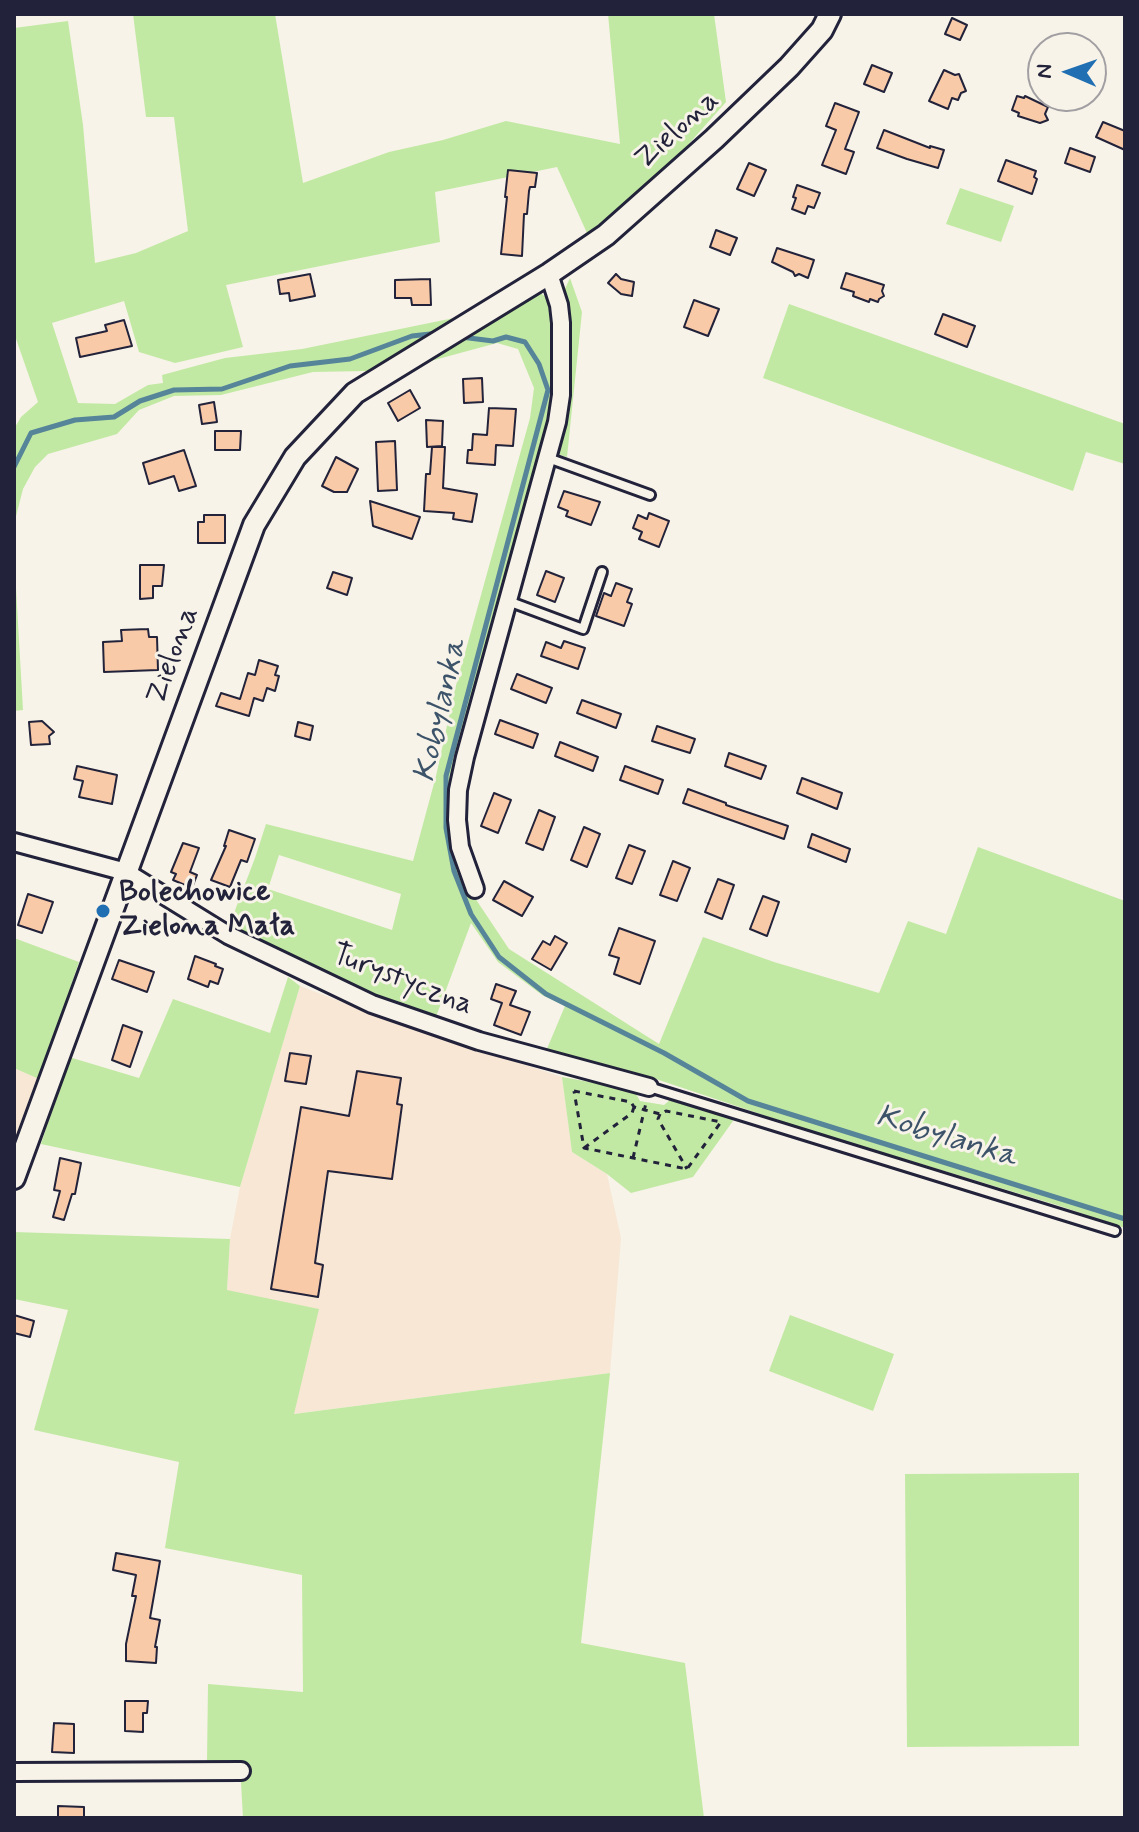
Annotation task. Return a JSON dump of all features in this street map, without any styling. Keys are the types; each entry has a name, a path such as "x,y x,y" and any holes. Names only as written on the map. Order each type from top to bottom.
{"street":[{"name":"Zielona","path":"14,1178 254,525 295,457 355,393 549,274 606,235 789,67 822,30 830,14"},
{"path":"475,889 460,847 458,790 557,422 561,395 559,305 549,274"},
{"name":"Turystyczna","path":"14,842 126,872 228,935 372,1004 479,1041 649,1087"},
{"path":"14,1772 241,1771"}],"lane":[{"path":"548,458 650,495"},
{"path":"508,601 583,629 602,572"},
{"path":"649,1087 1115,1231"}],"path":[{"path":"584,1148 574,1091 631,1102 634,1107 660,1114 666,1111 721,1122 687,1169"},
{"path":"584,1148 632,1113 634,1107"},
{"path":"633,1158 644,1110"},
{"path":"660,1114 658,1119 687,1169"},
{"path":"584,1148 687,1169"}],"shaded area":[{"path":"300,986 389,1020 562,1077 572,1152 607,1174 621,1238 610,1373 293,1414 227,1290 230,1239 240,1187"},
{"path":"14,1068 39,1079 14,1148"}],"green space":[{"path":"133,14 275,14 303,183 389,152 506,121 620,144 608,14 714,14 726,102 678,156 587,233 557,167 435,192 440,242 226,285 243,347 175,363 139,352 124,301 52,323 78,403 115,404 148,385 163,383 162,375 225,358 302,349 454,318 455,322 367,371 313,372 221,395 174,396 139,410 117,434 48,454 35,467 23,489 14,524 14,429 21,417 38,402 14,333 14,28 68,21 83,125 95,263 136,253 188,231 174,117 146,117"},
{"path":"960,188 1014,206 1001,242 946,224"},
{"path":"570,278 582,312 567,457 556,454 564,403 564,291"},
{"path":"537,290 553,303 557,399 453,788 468,883 509,949 659,1044 703,937 879,993 908,921 946,934 978,847 1125,901 1125,1228 799,1127 653,1078 546,1051 565,1006 542,995 498,962 471,923 434,1022 378,1001 229,926 266,824 413,861 455,689 530,418 534,388 518,349 497,343 427,362","holes":["279,855 401,894 392,930 268,889"]},
{"path":"789,304 1125,424 1125,464 1086,452 1073,491 763,378"},
{"path":"14,553 23,710 14,711"},
{"path":"14,938 79,962 39,1079 14,1068"},
{"path":"288,977 300,986 240,1187 41,1144 69,1057 139,1078 173,999 270,1033"},
{"path":"562,1077 634,1090 640,1101 664,1105 670,1100 726,1113 733,1121 693,1177 631,1193 572,1152"},
{"path":"14,1232 230,1239 227,1290 319,1309 294,1414 610,1373 581,1643 685,1663 704,1818 243,1818 240,1765 207,1761 208,1684 303,1692 302,1575 165,1548 179,1462 34,1430 68,1310 14,1299"},
{"path":"790,1315 894,1354 873,1411 769,1371"},
{"path":"1079,1473 1079,1746 907,1747 905,1474"}],"building":[{"path":"952,18 967,25 960,40 945,34"},
{"path":"872,65 892,73 884,92 864,84"},
{"path":"944,70 959,74 966,91 961,93 958,100 952,98 948,109 929,101"},
{"path":"1017,96 1025,96 1027,112 1046,112 1048,120 1040,123 1018,116 1019,113 1012,110"},
{"path":"835,103 859,112 845,149 854,152 846,174 822,165 836,130 826,126"},
{"path":"1103,122 1125,131 1125,150 1096,137"},
{"path":"884,130 930,148 944,150 938,168 877,148"},
{"path":"1070,148 1095,157 1090,172 1065,163"},
{"path":"1006,160 1036,171 1032,194 998,181"},
{"path":"749,163 766,170 754,196 737,189"},
{"path":"508,170 537,173 535,187 530,187 529,191 527,214 524,214 522,256 501,254"},
{"path":"797,185 820,193 814,208 808,206 805,214 792,209"},
{"path":"716,230 737,238 730,255 710,247"},
{"path":"777,248 814,260 808,278 799,274 795,276 772,262"},
{"path":"846,273 884,285 884,296 878,302 870,299 869,302 853,296 854,292 841,288"},
{"path":"310,274 315,296 290,301 289,293 280,294 278,280"},
{"path":"616,274 621,279 634,282 632,296 621,294 608,283"},
{"path":"430,279 431,305 412,305 411,298 395,298 395,280"},
{"path":"694,300 719,309 708,336 684,327"},
{"path":"943,314 975,326 967,347 935,334"},
{"path":"124,320 132,346 80,357 76,338 107,331 105,325"},
{"path":"482,378 483,402 464,403 463,379"},
{"path":"410,390 420,408 398,421 388,403"},
{"path":"214,402 217,422 202,424 199,405"},
{"path":"489,408 516,409 513,446 496,445 495,465 467,463 473,434 487,435"},
{"path":"426,420 443,421 442,446 427,447"},
{"path":"215,431 241,431 240,450 215,450"},
{"path":"395,441 397,490 378,491 376,442"},
{"path":"432,447 445,447 443,488 477,494 472,522 453,519 454,513 424,511 426,474 430,474"},
{"path":"184,450 196,486 179,491 174,476 149,484 143,463"},
{"path":"336,457 358,469 347,492 334,492 322,486"},
{"path":"564,491 600,502 591,525 566,516 568,511 558,507"},
{"path":"370,501 420,517 412,539 373,526"},
{"path":"649,513 669,521 659,547 639,539 642,532 633,528 638,515 647,519"},
{"path":"204,515 225,515 225,543 198,543 198,522 204,522"},
{"path":"140,565 164,565 162,586 153,586 153,598 140,599"},
{"path":"546,571 564,578 555,602 537,595"},
{"path":"333,572 352,578 347,595 327,588"},
{"path":"616,583 632,589 627,602 632,604 624,626 596,616 604,593 611,596"},
{"path":"148,629 149,637 157,637 158,670 104,672 103,642 122,641 121,630"},
{"path":"564,641 585,648 578,669 541,656 546,642 561,648"},
{"path":"259,660 278,666 275,691 267,688 263,701 254,698 249,716 216,706 221,693 240,699 248,673 255,675"},
{"path":"517,674 552,688 546,703 511,689"},
{"path":"582,700 621,714 616,728 577,713"},
{"path":"500,720 538,734 533,748 495,734"},
{"path":"42,721 54,732 49,736 50,744 31,745 29,722"},
{"path":"298,722 313,726 310,740 295,736"},
{"path":"657,726 695,739 690,753 652,741"},
{"path":"560,742 598,757 593,771 555,756"},
{"path":"729,753 766,766 761,779 725,766"},
{"path":"77,766 117,775 112,804 79,797 83,781 74,779"},
{"path":"625,766 663,780 658,794 620,780"},
{"path":"802,778 842,793 837,809 797,793"},
{"path":"688,789 788,826 784,839 683,803"},
{"path":"494,793 511,800 498,833 481,826"},
{"path":"539,810 555,817 543,850 526,843"},
{"path":"584,827 600,834 587,867 571,860"},
{"path":"229,830 255,839 247,862 241,860 230,887 211,880 226,846"},
{"path":"812,834 850,849 846,862 808,847"},
{"path":"183,843 199,848 190,872 197,875 192,888 173,880 176,874 171,872"},
{"path":"629,845 645,851 632,884 616,878"},
{"path":"673,861 690,868 677,901 660,895"},
{"path":"718,879 734,885 722,919 705,912"},
{"path":"504,881 533,897 522,916 493,900"},
{"path":"28,894 53,902 42,933 18,925"},
{"path":"763,896 779,902 767,936 750,929"},
{"path":"619,928 655,941 640,984 614,974 619,958 609,955"},
{"path":"555,936 567,943 551,970 532,959 543,941 550,945"},
{"path":"195,956 223,969 218,984 210,981 208,987 188,979"},
{"path":"119,960 154,972 147,992 112,979"},
{"path":"496,984 516,991 510,1005 530,1012 521,1035 494,1025 502,1003 491,999"},
{"path":"123,1025 142,1032 130,1067 112,1060"},
{"path":"290,1053 311,1056 306,1084 285,1081"},
{"path":"357,1071 401,1078 397,1104 402,1105 392,1179 328,1171 315,1263 323,1265 318,1297 271,1289 301,1107 349,1116"},
{"path":"60,1158 81,1163 75,1194 72,1194 64,1220 53,1217 60,1191 54,1190"},
{"path":"14,1315 34,1321 30,1337 14,1333"},
{"path":"116,1553 160,1561 150,1618 160,1620 155,1647 156,1663 126,1661 126,1644 136,1596 132,1596 136,1575 113,1570"},
{"path":"125,1701 148,1701 147,1713 143,1713 143,1732 125,1731"},
{"path":"54,1723 74,1724 74,1753 52,1752"},
{"path":"58,1806 84,1807 84,1818 58,1818"}],"waterway":[{"name":"Kobylanka","path":"14,467 31,433 75,420 114,417 140,401 174,390 222,389 290,366 350,359 412,336 439,333"},
{"name":"Kobylanka","path":"461,337 493,341 506,337 525,342 539,364 548,390 446,776 446,828 454,871 471,914 499,957 546,994 664,1053 748,1101 1125,1219"}],"place":[{"name":"Bolechowice Zielona Mała","path":"103,911"}]}
